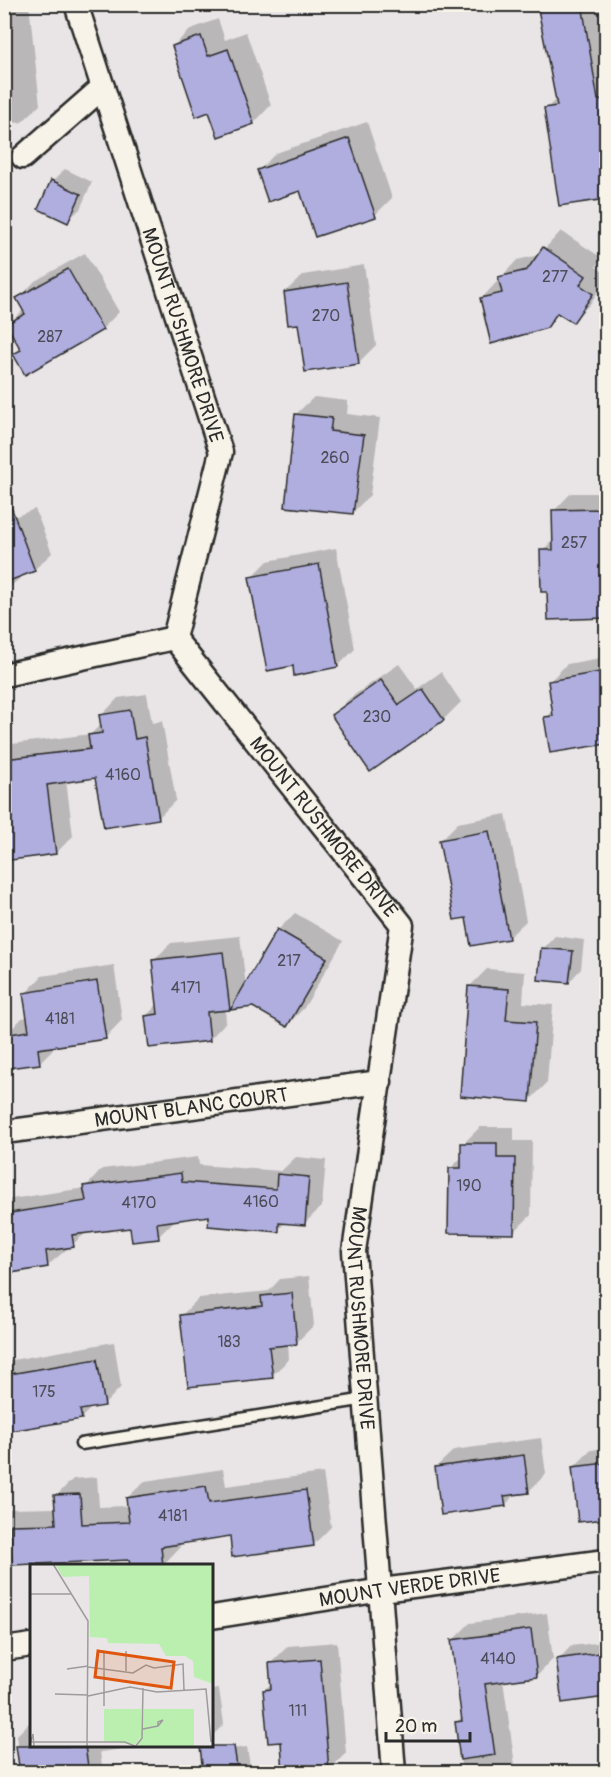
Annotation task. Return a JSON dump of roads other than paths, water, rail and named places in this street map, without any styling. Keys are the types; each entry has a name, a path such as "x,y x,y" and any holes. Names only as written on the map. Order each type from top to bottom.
{"street":[{"name":"MOUNT RUSHMORE DRIVE","path":"76,4 221,452 174,638 402,925 354,1251 382,1590 394,1773"},
{"path":"23,157 103,87"},
{"path":"4,675 174,638"},
{"name":"MOUNT BLANC COURT","path":"4,1132 380,1082"},
{"name":"MOUNT VERDE DRIVE","path":"213,1617 382,1590 606,1561"},
{"path":"4,1649 30,1645"}],"lane":[{"path":"81,1444 366,1399"}]}
